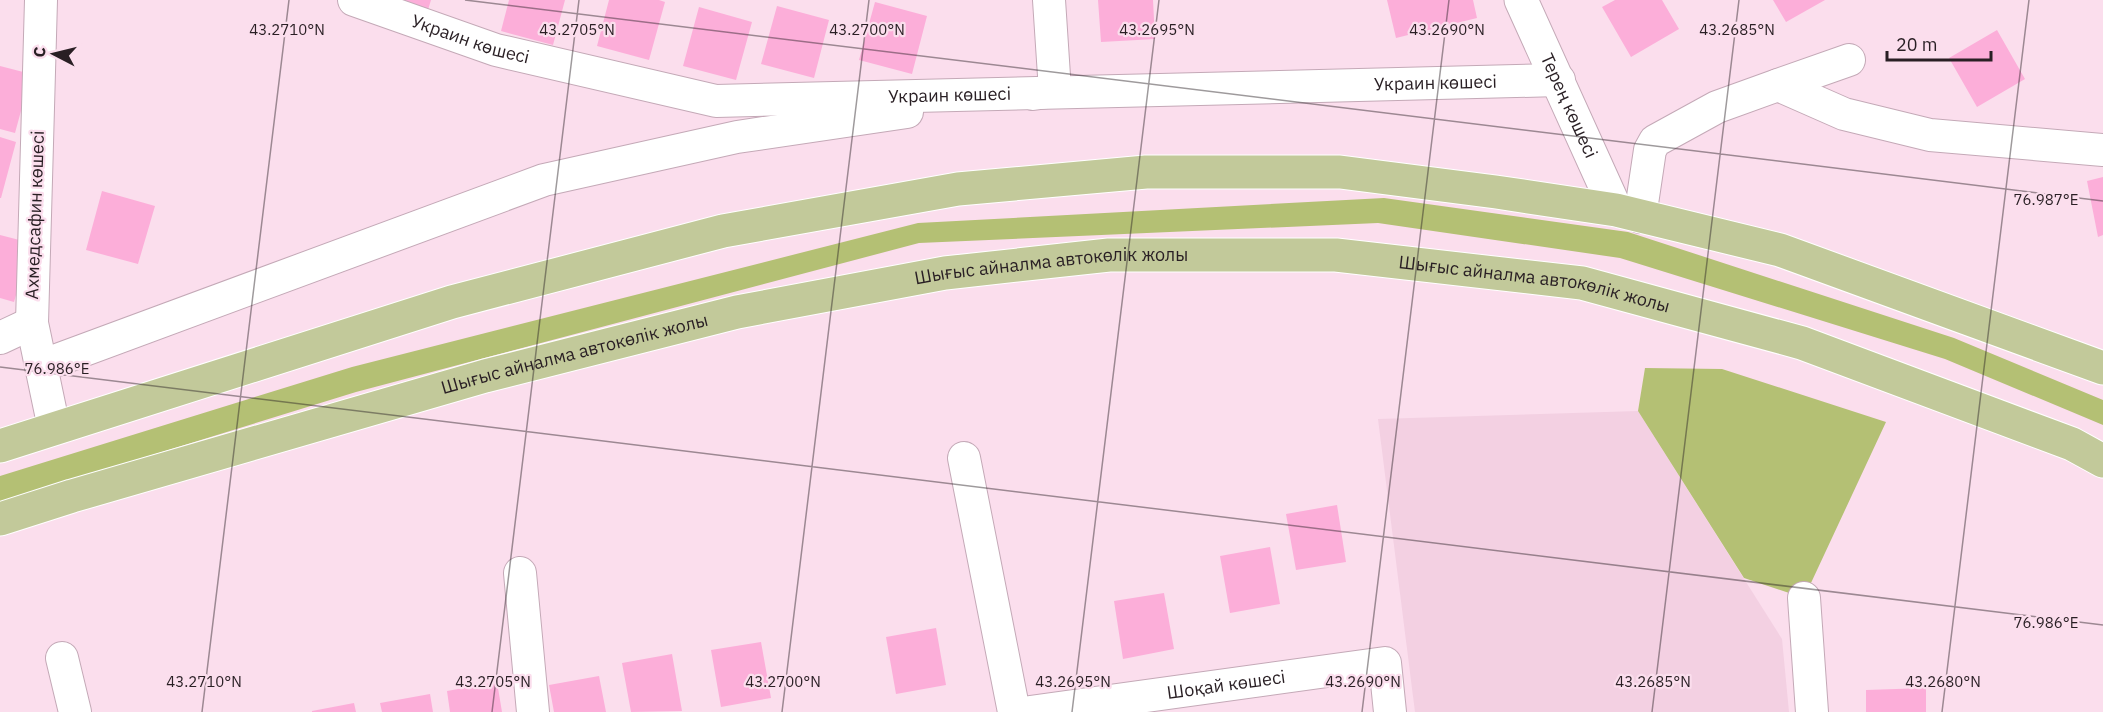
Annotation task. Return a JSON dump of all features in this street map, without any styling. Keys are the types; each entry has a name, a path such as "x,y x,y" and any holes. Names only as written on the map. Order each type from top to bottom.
{"main road":[{"path":"0,446 452,302 723,231 958,189 1146,172 1340,172 1496,192 1628,214 1780,250 2103,368"},
{"name":"Шығыс айналма автокөлік жолы","path":"0,519 485,376 737,312 945,273 1109,255 1336,255 1582,283 1802,343 2072,444 2103,461"}],"street":[{"name":"Ахмедсафин көшесі","path":"41,0 32,323 54,428"},
{"name":"Украин көшесі","path":"354,0 496,50 716,101 1559,80"},
{"path":"41,366 544,180 737,137 1055,91 1049,0"},
{"name":"Терең көшесі","path":"1521,0 1628,214"},
{"path":"1628,214 1655,141 1717,107 1849,60"},
{"path":"1778,85 1844,114 1930,135 2103,150"},
{"path":"0,338 32,323"},
{"path":"964,458 1014,712"},
{"path":"520,573 533,712"},
{"path":"1804,597 1812,712"},
{"path":"62,658 75,712"},
{"name":"Шоқай көшесі","path":"1030,712 1385,663 1390,712"}],"shaded area":[{"path":"1638,411 1782,639 1789,712 1415,712 1378,419"}],"green space":[{"path":"1384,198 1628,232 1954,338 2103,400 2103,425 1945,359 1620,258 1378,223 919,243 356,392 0,502 0,476 352,367 918,223"},
{"path":"1645,368 1722,369 1886,422 1804,598 1744,578 1638,411"}],"building":[{"path":"382,0 431,0 427,13"},
{"path":"509,0 565,0 553,45 501,31"},
{"path":"609,0 665,2 649,60 597,46"},
{"path":"1098,0 1153,0 1155,39 1101,42"},
{"path":"1387,0 1473,0 1477,18 1396,38"},
{"path":"1615,0 1662,0 1679,29 1631,57 1602,7"},
{"path":"1773,0 1825,0 1786,22"},
{"path":"875,2 927,16 912,74 859,60"},
{"path":"777,6 829,20 814,78 761,64"},
{"path":"699,7 752,22 736,80 683,66"},
{"path":"1997,30 2025,79 1977,107 1949,58"},
{"path":"0,66 31,74 15,133 0,129"},
{"path":"0,137 16,142 1,198 0,198"},
{"path":"2103,177 2103,235 2098,237 2087,181"},
{"path":"102,191 155,206 138,264 86,250"},
{"path":"0,235 31,243 14,302 0,298"},
{"path":"1337,505 1346,562 1296,570 1286,514"},
{"path":"1270,547 1280,604 1230,613 1220,556"},
{"path":"1164,593 1174,649 1123,659 1114,601"},
{"path":"936,628 946,685 896,694 886,637"},
{"path":"761,642 771,698 721,707 711,650"},
{"path":"672,654 682,711 631,712 622,663"},
{"path":"599,676 606,712 554,712 549,685"},
{"path":"497,682 502,712 450,712 447,691"},
{"path":"1926,688 1926,712 1866,712 1866,690"},
{"path":"430,694 433,712 382,712 380,703"},
{"path":"354,703 356,712 312,712 312,711"}]}
